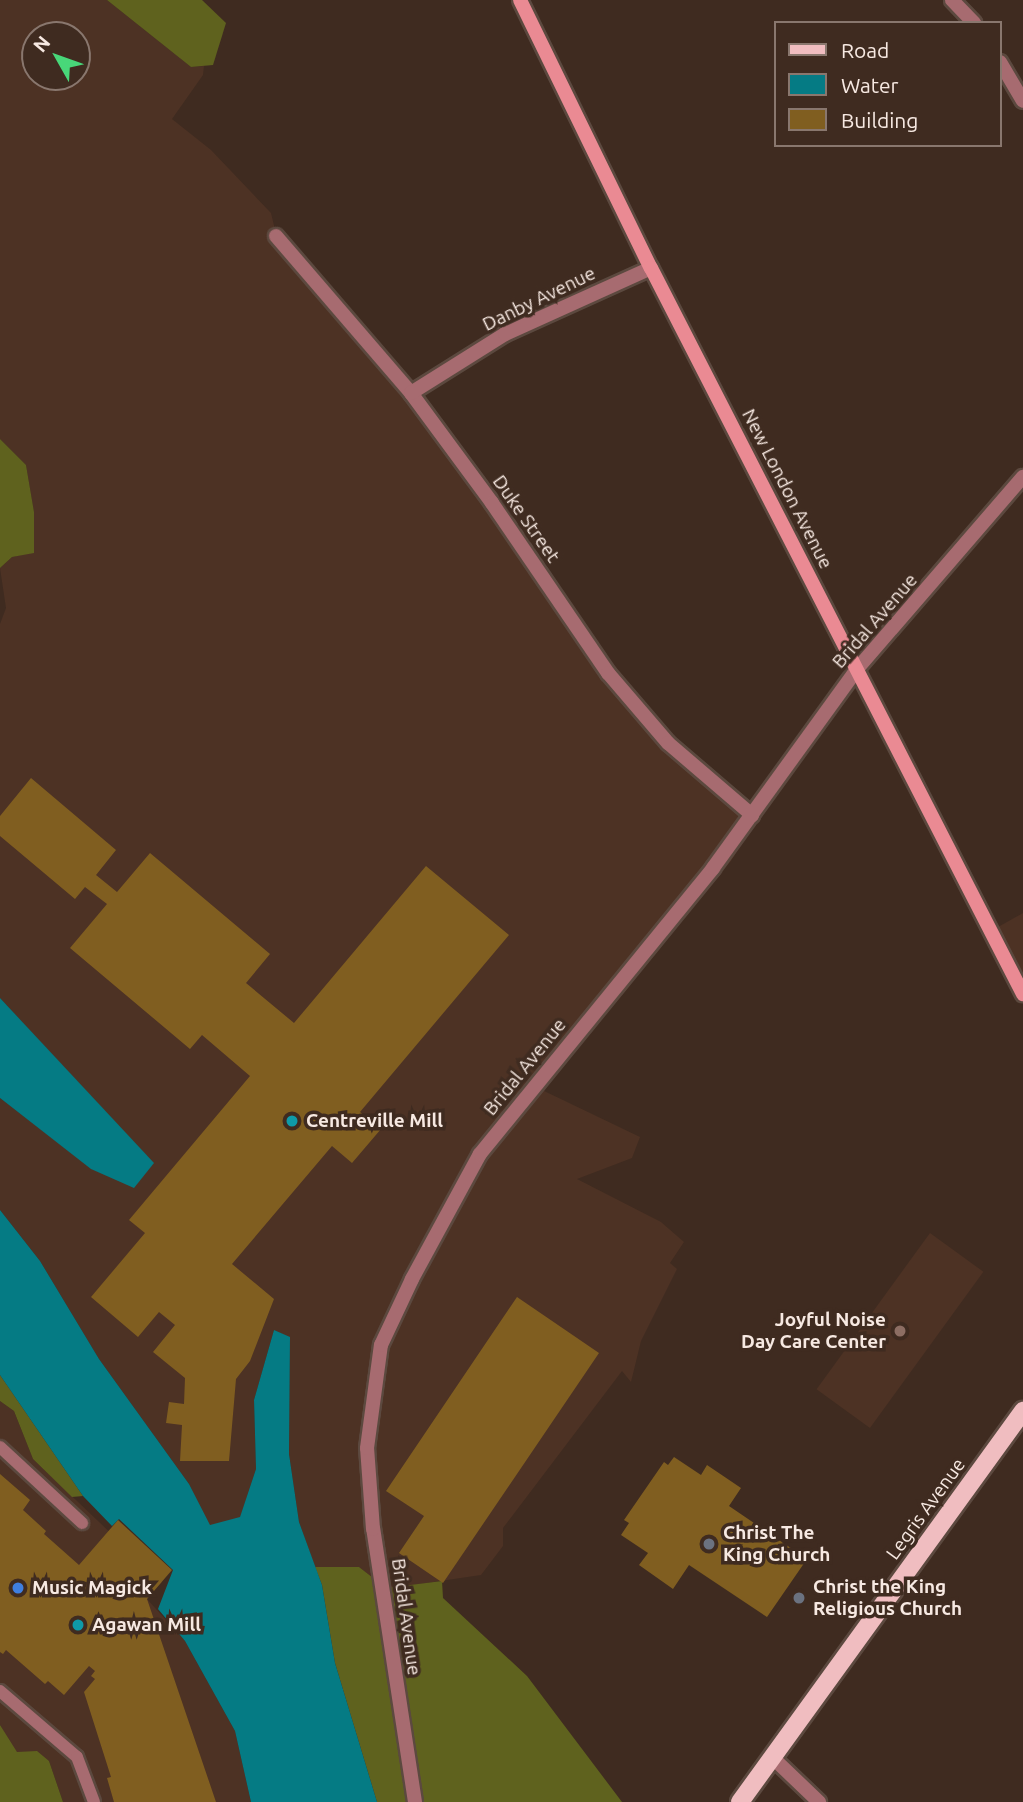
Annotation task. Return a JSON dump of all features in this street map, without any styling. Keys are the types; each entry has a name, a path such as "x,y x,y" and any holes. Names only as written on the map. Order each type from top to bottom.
{"main road":[{"name":"New London Avenue","path":"520,0 651,268 1023,994"},
{"name":"Legris Avenue","path":"740,1802 1023,1410"}],"street":[{"path":"952,0 972,21"},
{"path":"1002,65 1023,101"},
{"name":"Duke Street","path":"276,236 411,393 492,503 608,673 668,743 752,815"},
{"name":"Danby Avenue","path":"411,393 505,334 651,268"},
{"name":"Bridal Avenue","path":"415,1802 373,1530 367,1448 381,1345 412,1279 480,1154 752,815 857,669 1023,477"},
{"path":"773,1758 819,1802"}],"lane":[{"path":"0,1447 82,1523"},
{"path":"0,1691 77,1757 94,1802"}],"shaded area":[{"path":"0,0 107,0 191,67 204,66 203,75 172,119 211,150 271,213 277,238 408,388 610,675 683,756 757,819 731,861 623,985 540,1089 640,1137 632,1158 577,1179 661,1222 684,1242 670,1263 677,1269 641,1341 631,1382 622,1371 503,1528 503,1546 481,1575 386,1589 359,1567 315,1567 299,1522 289,1454 290,1338 274,1330 254,1400 256,1469 240,1518 209,1526 189,1484 99,1359 40,1261 0,1210 0,1098 92,1169 134,1187 153,1163 0,998 0,624 6,608 0,568 12,557 34,552 34,513 26,465 0,439"},
{"path":"107,0 202,0 226,23 213,65 191,67"},
{"path":"0,439 26,465 34,512 34,553 12,557 0,568"},
{"path":"1023,913 1023,995 991,931"},
{"name":"Joyful Noise Day Care Center","path":"930,1233 983,1272 870,1428 817,1389"},
{"path":"0,1375 83,1496 72,1497 33,1459 14,1411 0,1401"},
{"name":"Agawan Mill","path":"0,1401 14,1411 33,1459 162,1582 147,1599 185,1641 235,1731 251,1802 63,1802 49,1761 17,1753 8,1741 0,1725"},
{"path":"315,1567 359,1567 386,1588 442,1581 443,1598 527,1676 622,1802 377,1802 335,1663 322,1585"},
{"path":"0,1725 17,1752 37,1751 49,1761 63,1802 0,1802"}],"water":[{"path":"0,998 154,1163 134,1188 91,1169 0,1098"},
{"path":"0,1210 40,1261 99,1359 189,1484 210,1525 240,1517 256,1469 254,1400 274,1330 290,1337 289,1454 299,1522 322,1585 335,1663 377,1802 251,1802 235,1731 185,1641 158,1609 173,1570 119,1519 112,1526 83,1496 0,1375"}],"building":[{"name":"Centreville Mill","path":"31,778 116,850 96,875 117,892 150,853 270,954 246,983 294,1023 426,866 509,935 360,1112 381,1129 352,1163 332,1146 232,1264 274,1299 250,1361 236,1379 229,1461 180,1461 182,1425 166,1423 169,1402 184,1404 185,1378 153,1352 175,1325 159,1312 138,1337 91,1297 145,1233 129,1220 250,1076 202,1035 190,1049 70,948 107,904 85,887 75,899 0,836 0,816"},
{"path":"517,1297 599,1353 443,1583 399,1553 424,1516 386,1491"},
{"name":"Christ The King Church","path":"674,1457 701,1475 707,1465 741,1488 729,1506 807,1559 767,1617 689,1565 673,1589 639,1565 648,1553 621,1535 629,1523 624,1520 664,1462 668,1465"},
{"name":"Agawan Mill","path":"0,1474 30,1500 23,1510 46,1531 44,1534 79,1565 118,1520 172,1570 147,1599 216,1802 114,1802 107,1778 111,1777 84,1692 95,1679 91,1676 95,1671 89,1666 64,1695 48,1681 45,1684 6,1650 3,1654 0,1652"}],"place":[{"name":"Centreville Mill","path":"292,1121"},
{"name":"Joyful Noise Day Care Center","path":"900,1331"},
{"name":"Christ The King Church","path":"709,1544"},
{"name":"Music Magick","path":"18,1588"},
{"name":"Christ the King Religious Church","path":"799,1598"},
{"name":"Agawan Mill","path":"78,1625"}]}
